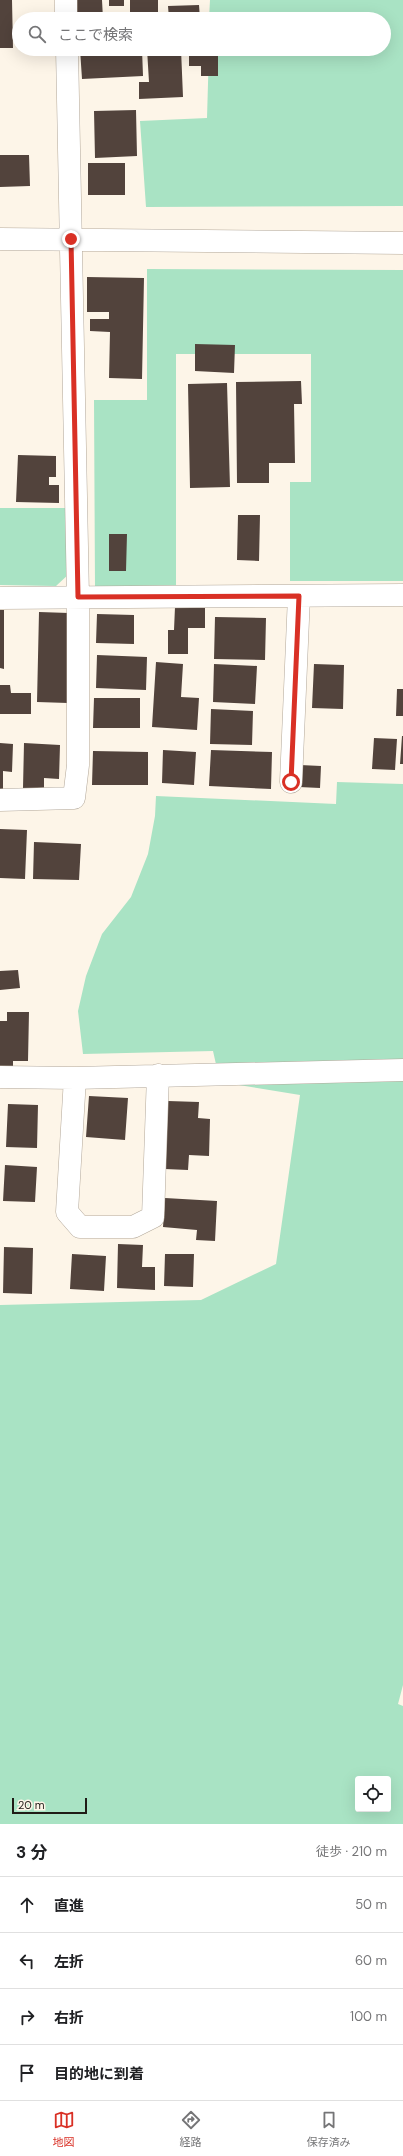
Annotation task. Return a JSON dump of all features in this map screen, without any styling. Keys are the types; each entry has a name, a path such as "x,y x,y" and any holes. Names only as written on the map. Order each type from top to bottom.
{"street":[{"path":"66,0 66,12"},
{"path":"0,800 74,798 78,765 78,597 67,56"},
{"path":"0,238 403,243"},
{"path":"0,598 403,595"},
{"path":"291,782 299,596"},
{"path":"0,1077 75,1078 403,1070"},
{"path":"75,1078 66,1212 80,1227 133,1227 153,1217 158,1076"}],"green space":[{"path":"210,0 403,0 403,206 146,207 140,121 207,118 209,56 391,56 391,12 209,12"},
{"path":"147,269 403,270 403,581 290,581 290,482 311,482 311,354 176,354 176,586 95,587 94,400 147,400"},
{"path":"0,508 69,508 70,573 56,586 0,585"},
{"path":"337,782 403,784 403,1685 398,1704 403,1706 403,1824 0,1824 0,1305 201,1300 276,1264 300,1095 220,1082 213,1051 83,1054 78,1011 86,976 102,934 131,897 148,854 155,816 156,796 336,804"}],"building":[{"path":"0,0 12,0 12,48 0,48"},
{"path":"74,0 102,0 103,12 74,12"},
{"path":"109,0 124,0 124,6 109,6"},
{"path":"130,0 158,0 158,12 130,12"},
{"path":"199,5 200,12 168,12 168,6"},
{"path":"80,56 142,56 143,76 82,79"},
{"path":"147,56 181,56 183,97 139,99 139,82 149,82"},
{"path":"189,56 218,56 218,76 201,76 201,66 189,66"},
{"path":"136,110 137,156 95,158 94,111"},
{"path":"0,155 29,155 30,186 0,187"},
{"path":"88,163 125,163 125,195 88,195"},
{"path":"87,277 144,278 142,379 109,378 110,332 90,331 90,319 109,319 109,312 87,312"},
{"path":"195,344 235,345 234,373 195,371"},
{"path":"301,381 302,404 294,404 295,463 269,463 269,483 237,483 236,382"},
{"path":"227,383 230,487 190,488 188,384"},
{"path":"18,455 56,456 56,477 49,477 49,485 59,485 59,503 16,502"},
{"path":"238,515 260,515 259,561 237,560"},
{"path":"109,534 127,534 126,571 109,571"},
{"path":"175,607 205,608 205,628 188,628 188,654 168,654 168,630 174,630"},
{"path":"0,610 4,610 4,669 0,668"},
{"path":"39,612 69,613 68,703 37,702"},
{"path":"97,614 134,615 134,644 96,643"},
{"path":"215,617 266,618 265,660 214,659"},
{"path":"97,655 147,657 146,690 96,688"},
{"path":"156,662 183,664 181,697 199,698 197,730 152,727"},
{"path":"214,664 257,666 255,704 213,702"},
{"path":"314,664 344,665 343,709 312,708"},
{"path":"0,685 10,685 11,693 31,693 31,714 0,714"},
{"path":"397,689 403,689 403,716 396,716"},
{"path":"94,698 140,698 140,728 93,728"},
{"path":"211,709 253,711 252,745 210,744"},
{"path":"402,736 403,764 400,764"},
{"path":"374,738 397,739 395,770 372,769"},
{"path":"0,743 13,744 12,772 3,771 3,790 0,790"},
{"path":"24,743 60,745 59,779 44,778 44,789 23,788"},
{"path":"163,750 196,752 194,785 162,783"},
{"path":"211,750 272,752 271,789 209,786"},
{"path":"93,751 148,752 148,785 92,785"},
{"path":"300,765 321,766 320,788 299,787"},
{"path":"0,829 27,830 25,879 0,878"},
{"path":"34,842 81,844 79,880 33,879"},
{"path":"18,970 20,988 0,990 0,971"},
{"path":"7,1012 29,1012 28,1061 13,1061 13,1069 0,1069 0,1021 7,1021"},
{"path":"89,1096 128,1098 125,1140 86,1137"},
{"path":"168,1101 199,1102 198,1118 210,1119 209,1156 189,1155 188,1170 165,1169"},
{"path":"8,1104 38,1105 37,1148 6,1147"},
{"path":"5,1165 37,1167 35,1202 3,1201"},
{"path":"165,1198 217,1201 215,1241 196,1240 197,1230 163,1227"},
{"path":"118,1244 143,1245 142,1267 155,1267 155,1290 117,1288"},
{"path":"4,1247 33,1248 32,1294 3,1293"},
{"path":"72,1254 106,1256 104,1291 70,1289"},
{"path":"165,1254 194,1254 193,1287 164,1286"}],"route":[{"path":"71,239 78,597 299,596 291,782"}]}
